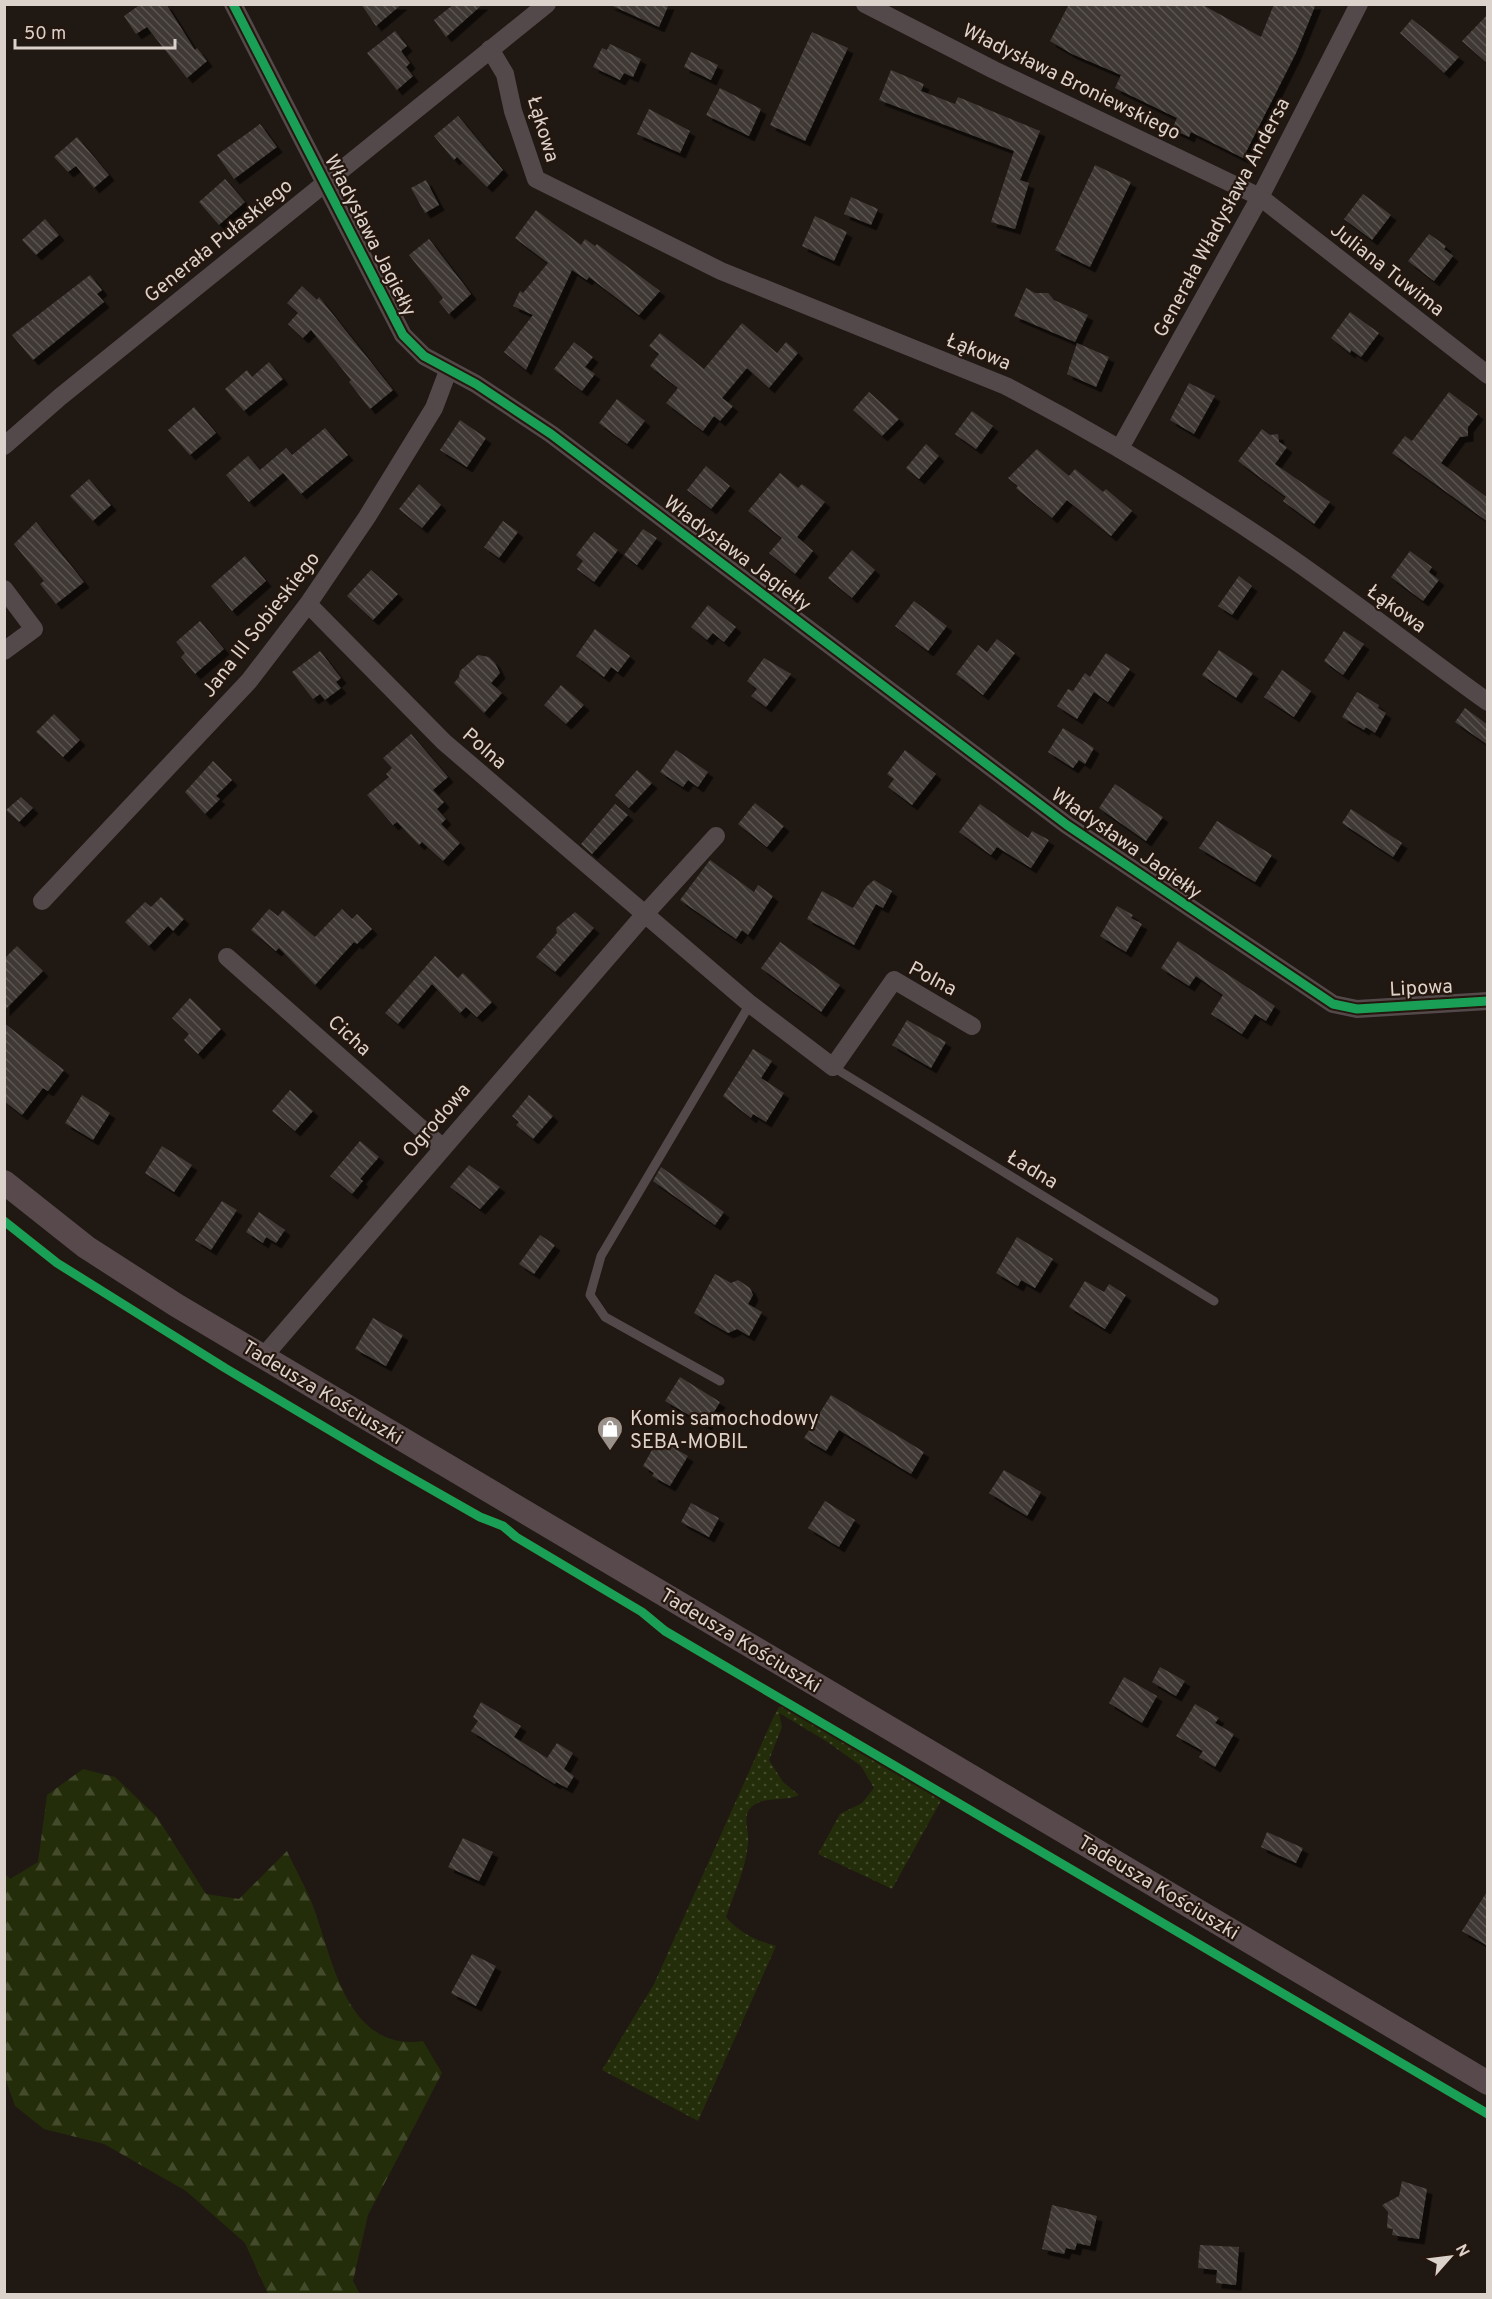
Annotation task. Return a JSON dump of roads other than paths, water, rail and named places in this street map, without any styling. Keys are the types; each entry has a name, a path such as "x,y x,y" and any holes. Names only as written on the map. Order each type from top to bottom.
{"main road":[{"name":"Tadeusza Kościuszki","path":"4,1182 86,1247 263,1357 1488,2083"}],"street":[{"name":"Władysława Jagiełły","path":"233,4 403,335 424,356 448,371 476,384 551,434 1067,825 1333,1004 1357,1009"},
{"name":"Generała Pułaskiego","path":"4,446 60,397 547,4"},
{"name":"Władysława Broniewskiego","path":"865,4 994,70 1260,197"},
{"name":"Generała Władysława Andersa","path":"1120,448 1260,197 1359,4"},
{"name":"Łąkowa","path":"490,49 505,74 513,111 536,179 721,272 1006,386 1120,448 1275,547 1488,702"},
{"name":"Juliana Tuwima","path":"1260,197 1488,375"},
{"name":"Jana III Sobieskiego","path":"42,901 249,681 308,604 367,517 434,408 448,371"},
{"path":"4,589 34,629 4,651"},
{"name":"Polna","path":"308,604 444,742 750,1004 833,1067 894,980 972,1026"},
{"path":"645,914 716,836"},
{"name":"Ogrodowa","path":"263,1357 645,914"},
{"name":"Cicha","path":"227,957 442,1147"},
{"name":"Lipowa","path":"1357,1009 1488,1001"}],"lane":[{"path":"720,1381 605,1317 590,1295 601,1257 750,1004"},
{"name":"Ładna","path":"833,1067 1214,1301"}],"place":[{"name":"Komis samochodowy SEBA-MOBIL","path":"610,1452"}]}
